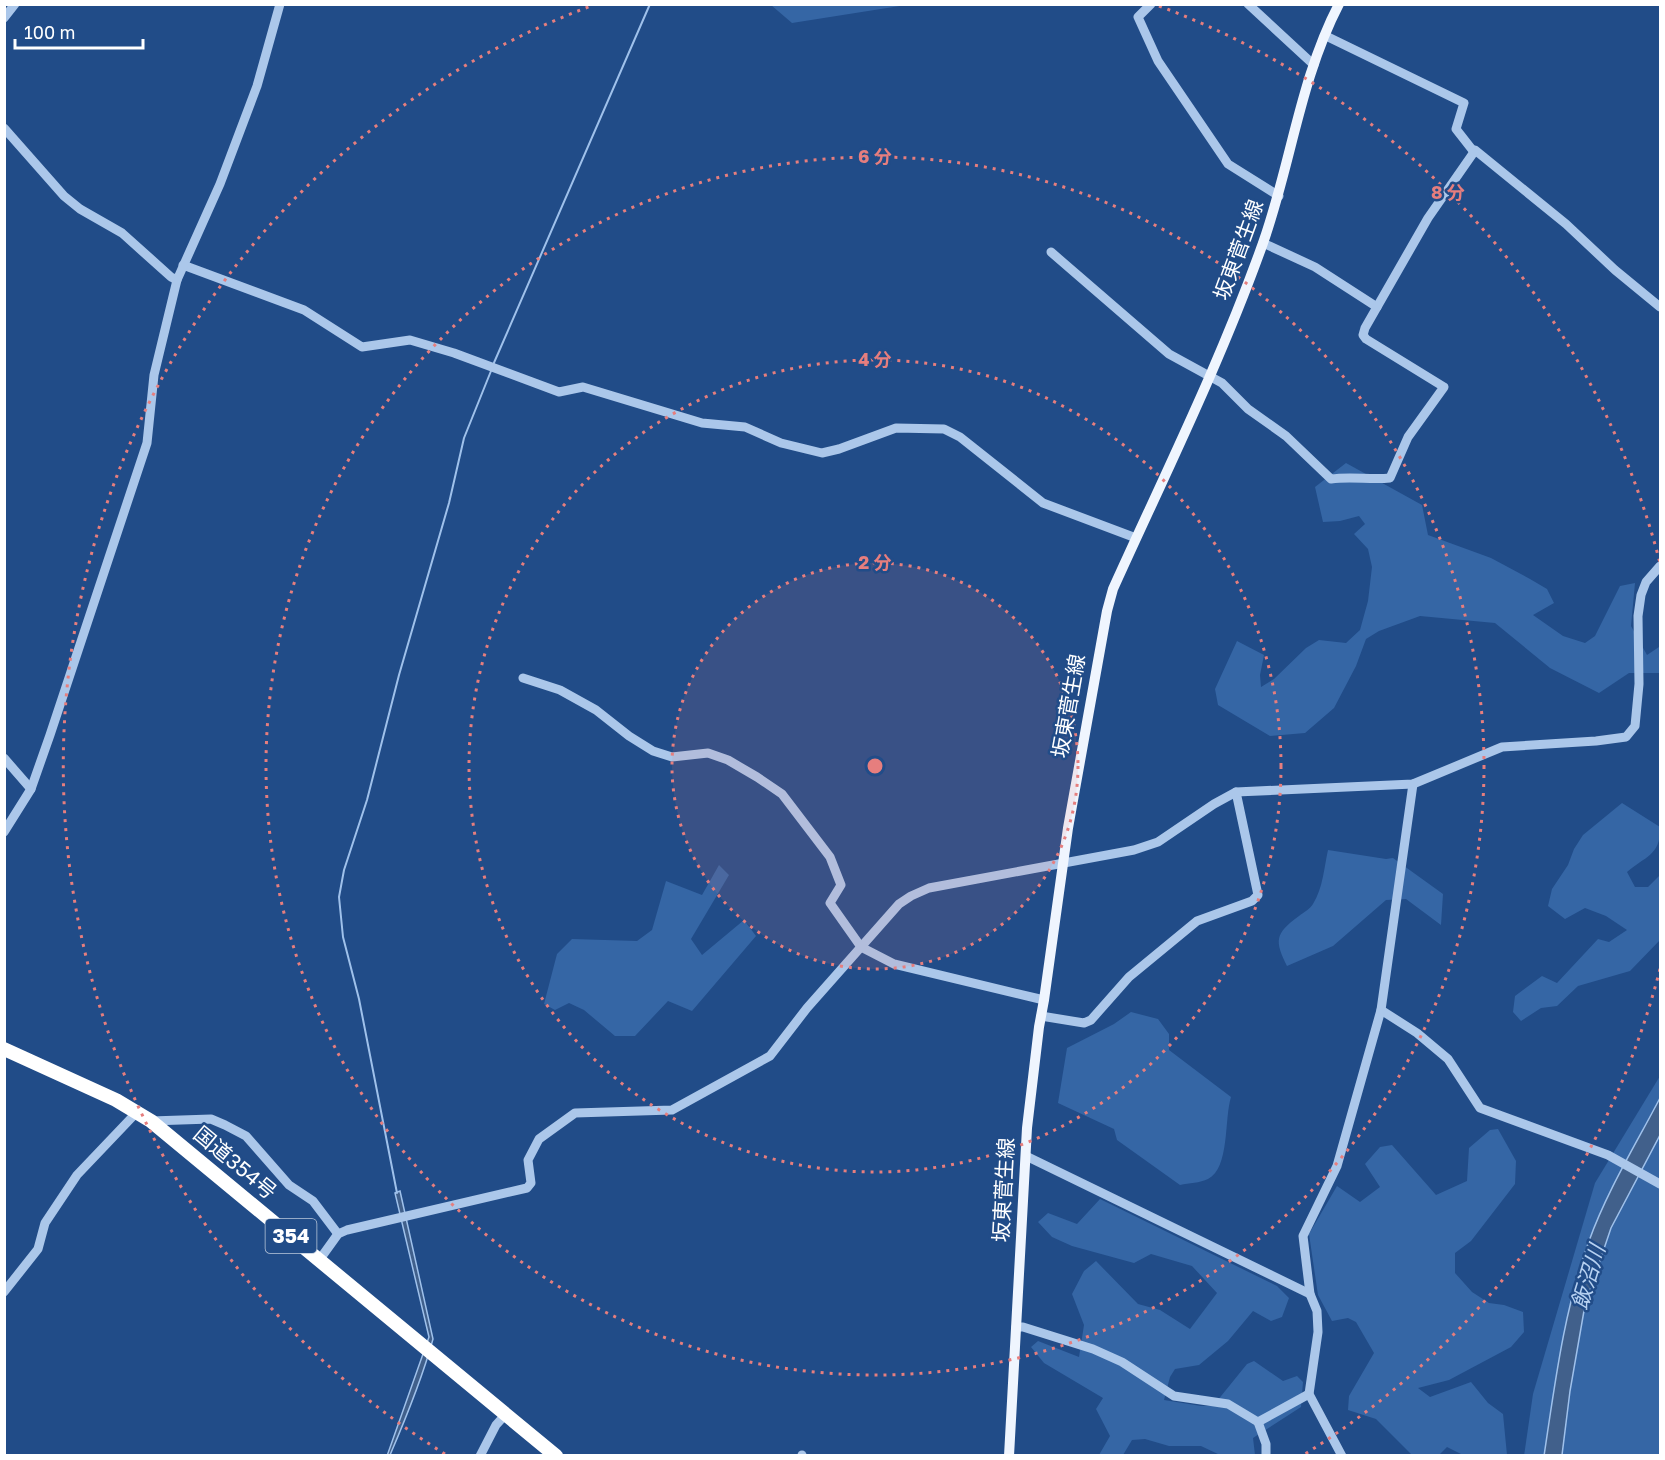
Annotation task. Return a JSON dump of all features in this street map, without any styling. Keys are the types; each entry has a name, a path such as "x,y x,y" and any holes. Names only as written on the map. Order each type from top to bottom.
{"highway":[{"name":"国道354号","path":"4,1049 94,1089 151,1121 556,1455"}],"main road":[{"name":"坂東菅生線","path":"1009,1455 1027,1128 1070,817 1107,611 1113,589 1237,314 1279,196 1308,82 1339,4"}],"street":[{"path":"4,18 15,4"},
{"path":"4,832 31,789 51,735 147,443 154,375 177,280 220,184 257,86 280,4"},
{"path":"1151,4 1137,17 1158,60 1228,164 1279,196"},
{"path":"1248,4 1314,65"},
{"path":"1326,36 1464,103 1456,129 1474,152 1475,150 1566,224 1615,270 1660,307"},
{"path":"4,128 64,196 80,209 122,233 177,280"},
{"path":"1052,252 1170,354 1222,383 1248,408 1286,436 1331,478 1349,476 1372,480 1390,478 1408,436 1444,387 1366,339 1365,328 1428,218 1474,152"},
{"path":"1263,243 1315,267 1377,307"},
{"path":"183,266 304,310 362,347 410,340 454,353 559,392 583,387 702,423 745,427 781,443 822,453 896,428 944,429 960,437 1043,503 1136,538"},
{"path":"320,1259 338,1234 347,1230 527,1188 531,1183 528,1160 539,1139 574,1113 672,1110 770,1056 807,1008 899,904 929,888 1134,850 1158,842 1236,792 1413,784 1502,747 1626,737 1635,726 1639,684 1638,616 1641,595 1646,582 1660,566"},
{"path":"523,678 560,690 596,710 629,736 653,751 672,757 708,753 728,760 782,794 830,857 841,885 830,903 861,947 894,964 1044,1000"},
{"path":"4,758 31,789"},
{"path":"1342,1455 1309,1394 1318,1332 1317,1311 1310,1294 1303,1236 1337,1166 1382,1010 1413,784"},
{"path":"1041,1016 1084,1023 1091,1020 1129,976 1197,921 1252,901 1258,895 1236,792"},
{"path":"1382,1010 1417,1033 1448,1059 1480,1108 1608,1155 1660,1184"},
{"path":"4,1292 38,1248 45,1223 77,1175 137,1112"},
{"path":"151,1121 211,1119 246,1136 289,1185 313,1202 338,1234"},
{"path":"1026,1156 1310,1294"},
{"path":"1016,1327 1023,1327 1093,1349 1122,1362 1174,1396 1226,1403 1257,1422 1266,1444 1266,1455"},
{"path":"1257,1422 1309,1394"},
{"path":"480,1455 496,1425 506,1414"}],"shaded area":[{"path":"771,5 906,5 792,23"},
{"path":"1346,463 1422,505 1428,535 1491,558 1547,589 1554,603 1533,615 1563,636 1585,643 1595,636 1620,586 1635,583 1631,626 1647,655 1659,647 1660,643 1660,673 1629,673 1599,693 1550,668 1495,623 1420,616 1379,631 1366,639 1356,666 1334,708 1305,733 1270,736 1218,705 1215,689 1237,641 1264,655 1260,675 1261,687 1274,679 1306,648 1319,640 1346,643 1360,630 1368,601 1372,567 1368,549 1354,534 1365,524 1359,516 1340,521 1323,522 1315,487"},
{"path":"1622,803 1660,827 1660,836 1655,849 1627,872 1635,887 1648,887 1660,875 1660,940 1630,971 1578,986 1557,1006 1541,1008 1521,1021 1513,1012 1515,996 1542,976 1557,983 1598,939 1609,942 1627,930 1606,916 1585,908 1565,919 1548,906 1552,889 1568,865 1583,835"},
{"path":"1328,850 1386,859 1393,858 1443,894 1441,925 1406,899 1386,900 1333,946 1287,966 1280,950 1279,938 1291,922 1313,904 1321,885"},
{"path":"719,865 729,875 691,939 702,955 744,920 756,936 692,1011 668,1001 635,1036 615,1036 584,1010 569,1003 555,1010 544,1004 557,954 572,939 637,941 652,930 666,881 702,895"},
{"path":"1131,1012 1158,1019 1169,1034 1169,1050 1231,1097 1220,1165 1208,1179 1180,1185 1117,1140 1114,1129 1058,1103 1067,1048 1114,1024"},
{"path":"1660,1076 1660,1455 1524,1456 1533,1394 1595,1183"},
{"path":"1498,1129 1516,1161 1515,1184 1471,1241 1455,1253 1455,1273 1472,1292 1489,1303 1504,1305 1523,1312 1524,1332 1511,1347 1449,1380 1418,1388 1430,1397 1471,1382 1488,1403 1503,1414 1507,1455 1463,1455 1447,1447 1439,1455 1412,1455 1376,1419 1348,1410 1349,1396 1374,1353 1356,1322 1348,1318 1332,1321 1318,1295 1309,1234 1337,1186 1360,1202 1380,1187 1365,1164 1380,1147 1392,1145 1436,1195 1467,1181 1469,1148 1490,1130"},
{"path":"1100,1199 1277,1286 1289,1298 1282,1317 1271,1321 1253,1311 1228,1341 1199,1365 1175,1369 1170,1377 1164,1400 1213,1406 1247,1364 1254,1361 1283,1381 1297,1376 1303,1382 1301,1407 1253,1438 1255,1455 1220,1455 1201,1446 1169,1446 1145,1439 1132,1440 1123,1455 1099,1455 1110,1436 1096,1409 1103,1398 1044,1363 1031,1347 1038,1341 1079,1357 1084,1325 1072,1294 1084,1271 1096,1261 1138,1304 1160,1310 1190,1329 1217,1293 1192,1266 1151,1254 1134,1263 1072,1246 1052,1237 1038,1222 1048,1213 1077,1224"}],"water":[{"name":"飯沼川","path":"1660,1098 1660,1135 1611,1228 1585,1305 1562,1455 1544,1456 1561,1347 1580,1267 1604,1204"},
{"path":"400,1191 433,1339 408,1413 390,1455 387,1456 429,1337 395,1193"}],"waterway":[{"path":"493,365 650,4"},
{"path":"397,1193 359,999 343,937 339,897 344,870 367,800 399,675 449,503 464,438 491,371"}]}
